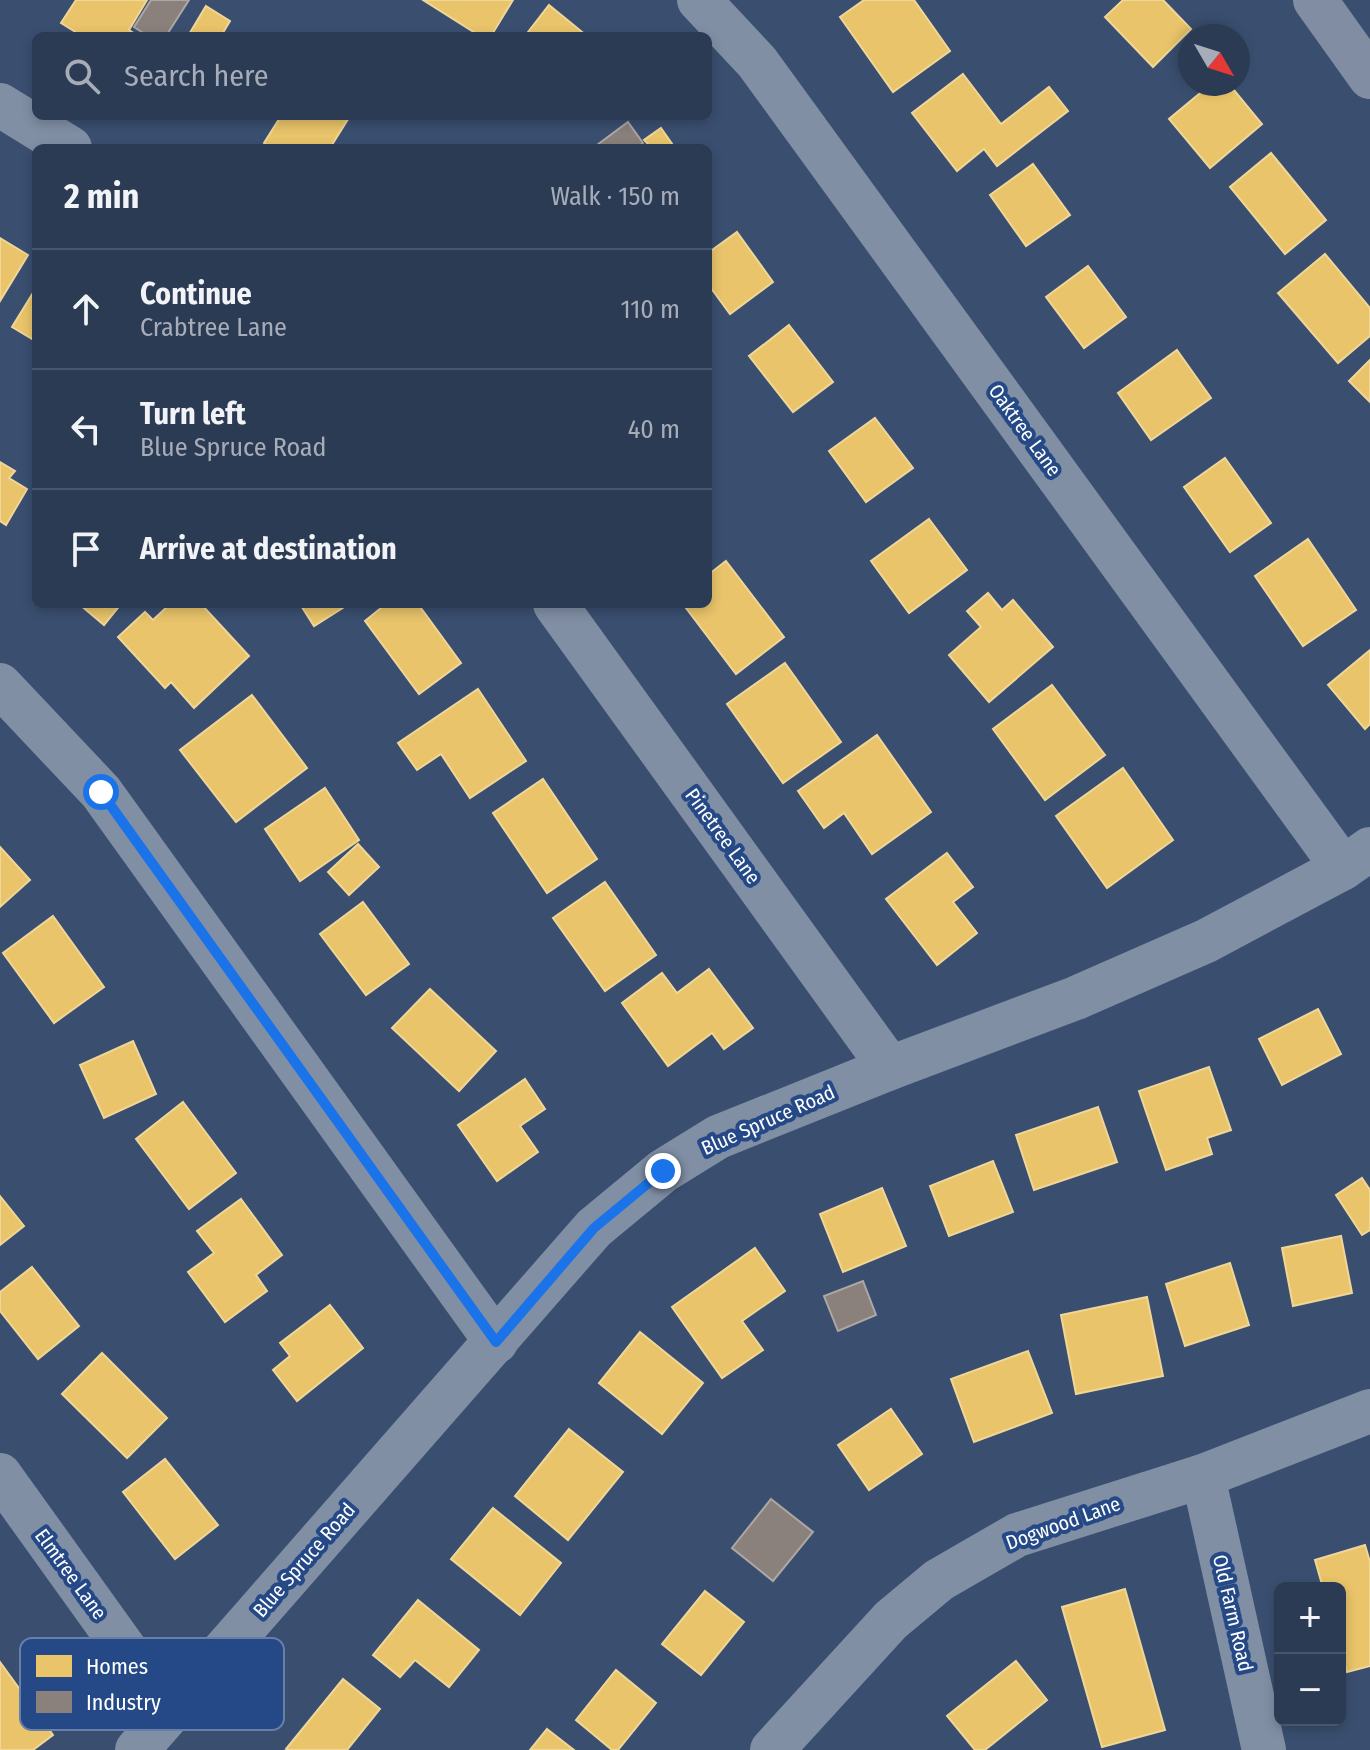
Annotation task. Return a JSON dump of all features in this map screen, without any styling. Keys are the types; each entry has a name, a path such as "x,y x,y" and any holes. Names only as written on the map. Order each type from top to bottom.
{"main road":[{"path":"1315,0 1370,77"}],"street":[{"name":"Oaktree Lane","path":"699,0 757,62 1357,858"},
{"path":"0,105 63,144"},
{"name":"Pinetree Lane","path":"558,608 890,1068"},
{"path":"0,685 101,792 496,1342"},
{"name":"Blue Spruce Road","path":"235,1638 594,1228 663,1171 718,1137 1076,998 1206,941 1357,858"},
{"name":"Dogwood Lane","path":"772,1750 891,1620 939,1580 1017,1535 1203,1476 1370,1411"},
{"name":"Elmtree Lane","path":"0,1475 117,1638"},
{"name":"Old Farm Road","path":"1203,1476 1264,1750"},
{"name":"Blue Spruce Road","path":"137,1750 154,1730"}],"building: Homes":[{"path":"76,0 147,0 129,30 132,32 76,32 61,23"},
{"path":"423,0 513,0 493,32 474,32"},
{"path":"864,0 914,0 950,51 893,92 840,17"},
{"path":"1123,0 1163,0 1186,24 1178,24 1178,42 1153,67 1105,17"},
{"path":"549,5 582,32 528,32"},
{"path":"206,6 230,21 223,32 190,32"},
{"path":"963,74 1001,124 1049,87 1068,111 997,166 984,149 957,171 912,113"},
{"path":"1197,96 1239,96 1262,124 1210,168 1169,119"},
{"path":"278,120 348,120 332,144 264,143"},
{"path":"661,128 672,144 648,144 644,140"},
{"path":"1271,153 1326,220 1285,254 1230,187"},
{"path":"1033,164 1070,215 1026,246 990,195"},
{"path":"737,232 773,282 730,314 712,289 712,250"},
{"path":"0,238 28,255 0,301"},
{"path":"1325,254 1370,308 1370,336 1338,363 1278,293"},
{"path":"1088,266 1126,317 1084,348 1046,297"},
{"path":"32,294 32,339 12,327"},
{"path":"789,325 833,382 793,412 749,356"},
{"path":"1177,350 1211,398 1151,440 1118,393"},
{"path":"1370,360 1370,402 1349,381"},
{"path":"875,418 913,468 866,502 829,451"},
{"path":"1225,458 1271,523 1230,552 1184,487"},
{"path":"0,462 15,471 9,478 27,489 6,525 0,521"},
{"path":"929,519 967,570 909,613 871,561"},
{"path":"1308,539 1356,610 1303,646 1255,576"},
{"path":"726,561 784,637 736,674 686,608 712,608 712,572"},
{"path":"988,593 1002,610 1013,600 1053,647 989,702 949,655 981,627 967,611"},
{"path":"84,608 118,608 104,625"},
{"path":"166,608 205,608 249,656 194,708 171,682 165,688 118,637 145,612 153,620"},
{"path":"303,608 343,608 314,626"},
{"path":"381,608 421,608 461,663 419,694 365,621"},
{"path":"1370,650 1370,724 1365,729 1328,685"},
{"path":"785,663 841,742 783,783 727,704"},
{"path":"1052,685 1105,755 1045,800 993,729"},
{"path":"478,689 526,761 470,798 441,754 417,770 398,743"},
{"path":"252,695 307,768 236,822 180,750"},
{"path":"877,735 931,812 872,854 844,813 824,828 798,791"},
{"path":"1123,768 1173,840 1107,888 1056,816"},
{"path":"543,779 597,859 547,893 493,813"},
{"path":"325,788 359,840 300,881 265,829"},
{"path":"358,844 379,867 349,895 328,872"},
{"path":"0,847 30,880 0,907"},
{"path":"947,853 973,887 953,902 977,933 937,965 886,899"},
{"path":"605,882 656,955 605,991 553,918"},
{"path":"363,902 409,964 366,995 320,934"},
{"path":"53,916 104,987 54,1023 3,953"},
{"path":"709,969 753,1028 724,1049 712,1033 668,1066 622,1003 662,973 677,993"},
{"path":"430,989 496,1051 459,1091 392,1028"},
{"path":"1318,1009 1341,1054 1282,1085 1259,1039"},
{"path":"133,1041 156,1094 104,1118 80,1065"},
{"path":"1209,1067 1231,1130 1207,1138 1212,1154 1166,1170 1139,1091"},
{"path":"525,1079 545,1109 520,1126 538,1152 497,1181 458,1125"},
{"path":"183,1102 236,1173 189,1209 136,1139"},
{"path":"1098,1107 1117,1162 1034,1190 1016,1135"},
{"path":"993,1161 1013,1212 949,1236 930,1186"},
{"path":"1362,1178 1370,1190 1370,1230 1362,1235 1336,1195"},
{"path":"882,1188 906,1246 843,1272 820,1214"},
{"path":"0,1196 24,1226 0,1245"},
{"path":"241,1199 282,1255 256,1275 267,1291 225,1322 188,1272 214,1253 197,1231"},
{"path":"1341,1236 1352,1293 1293,1306 1282,1248"},
{"path":"755,1248 785,1291 742,1321 763,1350 722,1378 672,1307"},
{"path":"1230,1263 1249,1325 1185,1346 1166,1284"},
{"path":"32,1267 79,1326 38,1359 0,1311 0,1292"},
{"path":"1147,1297 1163,1376 1076,1394 1061,1315"},
{"path":"330,1305 363,1348 297,1401 273,1370 290,1356 280,1343"},
{"path":"640,1332 703,1383 662,1434 599,1383"},
{"path":"1028,1351 1052,1413 974,1442 951,1379"},
{"path":"102,1353 167,1418 127,1458 62,1394"},
{"path":"891,1409 922,1454 869,1490 838,1445"},
{"path":"569,1429 623,1472 568,1540 515,1496"},
{"path":"165,1459 218,1525 175,1559 123,1492"},
{"path":"493,1508 561,1563 520,1615 451,1559"},
{"path":"1365,1545 1370,1562 1370,1666 1347,1672 1346,1582 1321,1582 1315,1560"},
{"path":"1125,1589 1165,1730 1102,1747 1062,1607"},
{"path":"705,1591 744,1622 701,1675 662,1644"},
{"path":"418,1600 479,1650 449,1687 415,1660 400,1677 373,1655"},
{"path":"1016,1661 1047,1700 985,1750 975,1750 947,1716"},
{"path":"0,1662 20,1690 20,1730 49,1730 53,1735 33,1750 0,1750"},
{"path":"616,1670 656,1703 618,1750 612,1750 576,1720"},
{"path":"343,1679 380,1709 347,1750 286,1749"},
{"path":"547,1729 574,1750 530,1750"}],"building: Industry":[{"path":"151,0 189,0 169,32 142,32 134,27"},
{"path":"628,122 643,143 642,144 598,144"},
{"path":"863,1281 876,1315 838,1331 824,1296"},
{"path":"771,1499 813,1532 773,1581 732,1548"}],"route":[{"path":"101,792 496,1342 594,1228 663,1171"}]}
